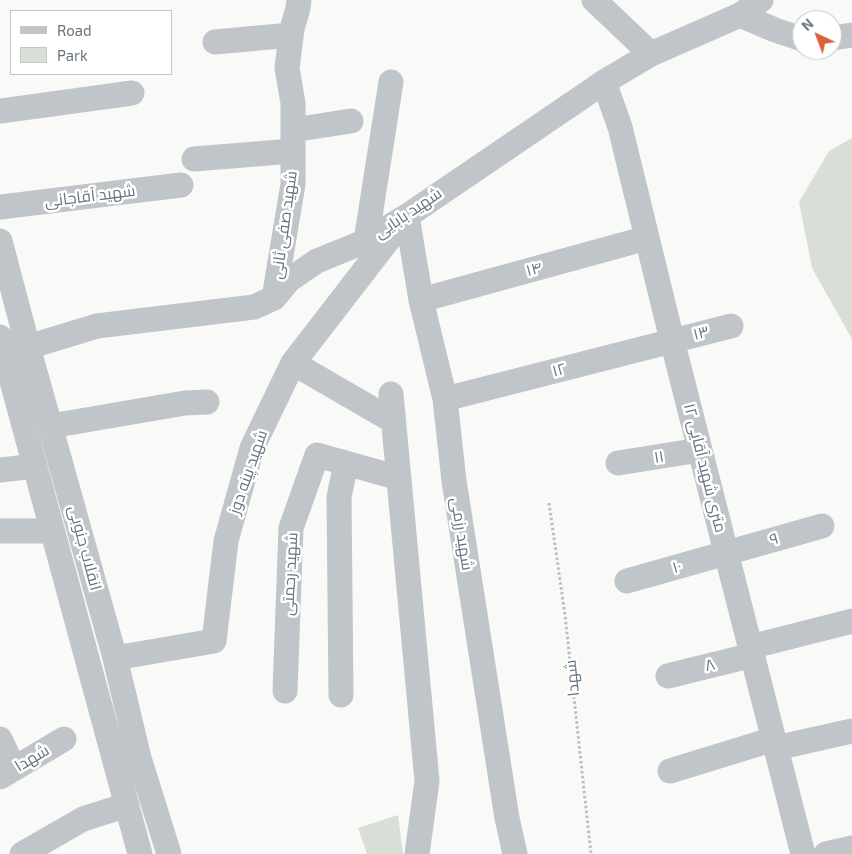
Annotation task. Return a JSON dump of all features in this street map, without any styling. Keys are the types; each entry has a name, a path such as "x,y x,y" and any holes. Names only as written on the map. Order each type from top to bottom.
{"street":[{"name":"شهید صفی ثانی","path":"274,298 293,184 293,103 287,68 298,0"},
{"path":"594,0 652,54"},
{"name":"شهید بابایی","path":"28,347 97,326 254,307 274,298 289,280 318,261 366,241 407,216 604,82 652,54 740,15 761,0"},
{"path":"740,15 792,36"},
{"path":"215,42 291,35"},
{"path":"366,241 391,82"},
{"name":"۱۲ متری شهید آقایی","path":"604,82 620,127 672,340 803,854"},
{"path":"0,111 132,92"},
{"path":"293,140 350,121"},
{"name":"شهید صفی ثانی","path":"194,159 293,140"},
{"name":"شهید آقاجانی","path":"0,207 181,185"},
{"name":"شهید رزمی","path":"407,216 421,300 445,399 454,481 507,818 515,854"},
{"name":"شهید پینه دوز","path":"115,658 214,641 226,541 252,448 293,363 407,216"},
{"name":"۱۴","path":"421,300 647,238"},
{"name":"انقلاب جنوبی","path":"0,241 115,658 139,758 169,854"},
{"name":"۱۳","path":"672,340 731,326"},
{"name":"انقلاب جنوبی","path":"0,337 140,854"},
{"name":"۱۲","path":"445,399 672,340"},
{"path":"293,363 393,421"},
{"path":"391,394 427,781 417,854"},
{"path":"51,426 185,403 207,402"},
{"name":"۱۱","path":"618,463 700,450"},
{"name":"شهید رحمتی","path":"285,691 291,528 317,455 398,478"},
{"path":"341,696 339,497 346,463"},
{"path":"0,470 35,466"},
{"name":"۹","path":"726,553 822,526"},
{"path":"0,531 52,531"},
{"name":"۱۰","path":"627,581 726,553"},
{"name":"۸","path":"668,676 852,621"},
{"path":"104,722 129,715"},
{"path":"670,770 775,744 852,731"},
{"name":"شهدا","path":"7,773 64,739"},
{"path":"0,740 7,773"},
{"path":"22,854 83,819 127,805"},
{"path":"826,854 852,848"}],"path":[{"name":"شهدا","path":"549,503 565,616 591,854"}],"green space":[{"path":"852,138 852,339 812,268 799,202 829,151"},
{"path":"398,815 403,854 367,854 358,828"}]}
